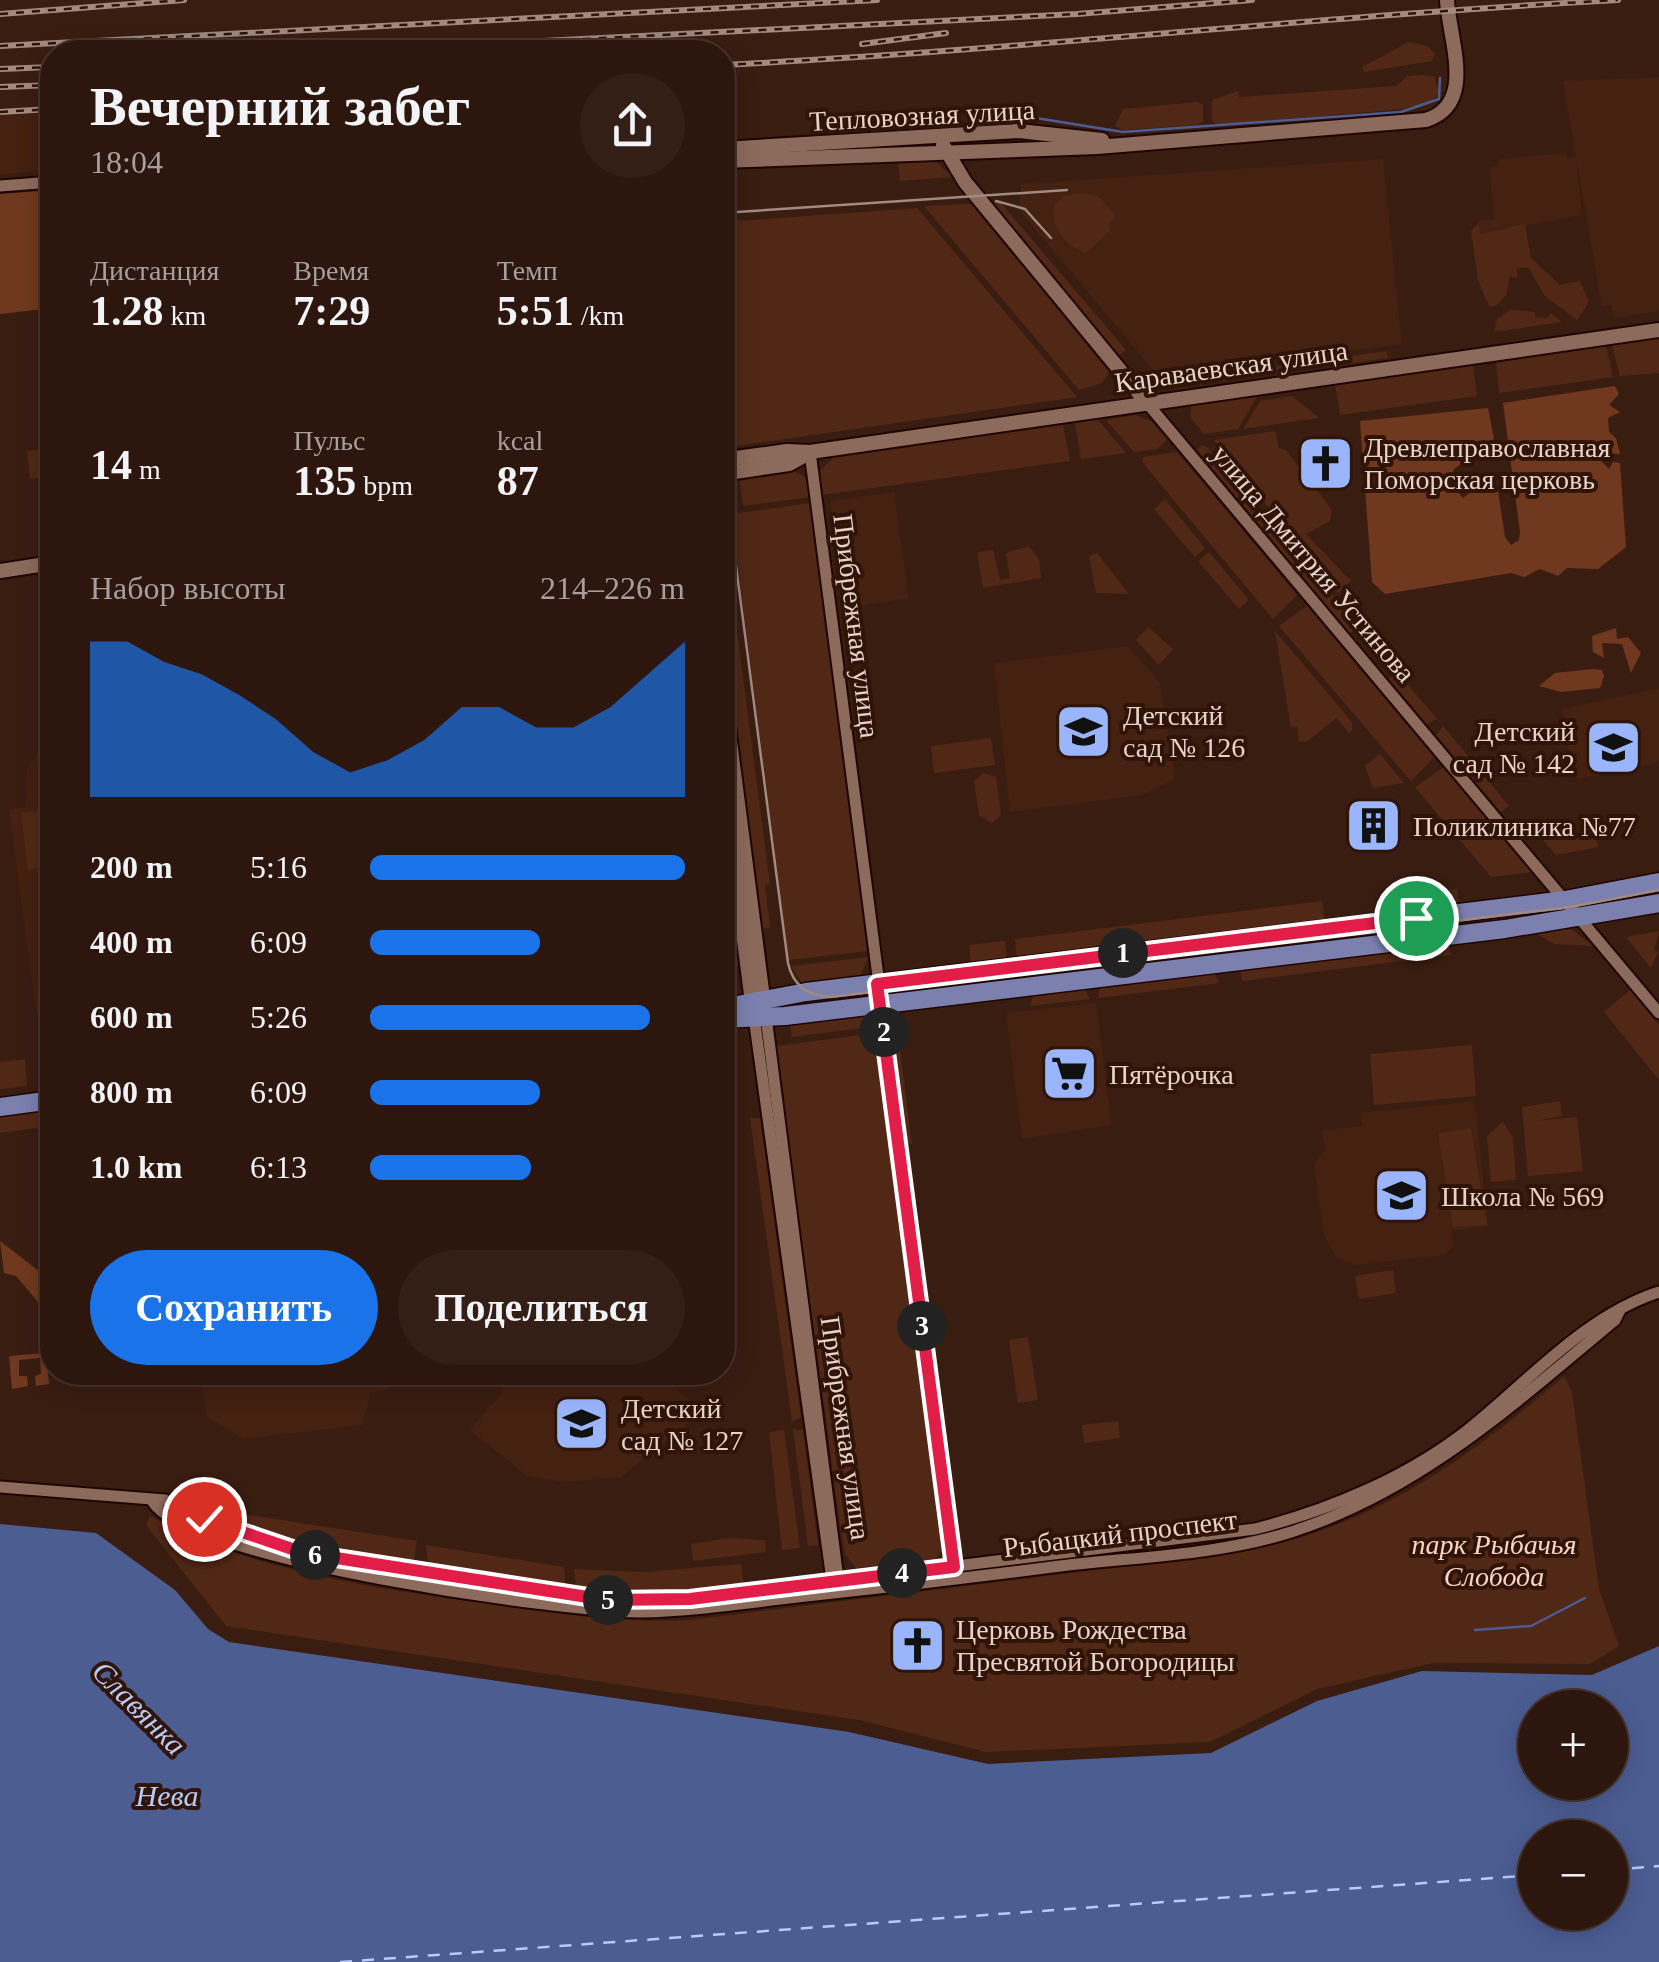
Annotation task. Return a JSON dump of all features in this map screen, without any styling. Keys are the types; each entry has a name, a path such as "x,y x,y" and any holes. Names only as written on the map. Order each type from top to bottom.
{"main road":[{"path":"735,1015 877,984 1565,900 1659,882"},
{"path":"735,1008 880,1005 1580,918 1659,904"},
{"path":"0,1096 40,1091"},
{"path":"0,1107 40,1102"}],"street":[{"name":"Тепловозная улица","path":"735,149 1122,145 1426,120 1448,110 1456,92 1447,0"},
{"name":"Тепловозная улица","path":"735,160 943,145"},
{"name":"улица Дмитрия Устинова","path":"943,145 1147,402 1659,1014"},
{"path":"0,186 40,183"},
{"name":"Караваевская улица","path":"735,458 810,452 1659,330"},
{"name":"Караваевская улица","path":"735,472 788,464 810,452"},
{"name":"Прибрежная улица","path":"810,452 955,1573"},
{"path":"0,571 40,565"},
{"name":"Прибрежная улица","path":"735,795 759,1009"},
{"name":"Прибрежная улица","path":"735,853 836,1585"},
{"name":"Рыбацкий проспект","path":"0,1487 164,1500 255,1539 304,1553 607,1600 690,1599 955,1573 1255,1529 1288,1520 1416,1465 1560,1359 1609,1311 1659,1292"}],"shaded area":[{"path":"1659,77 1659,311 1614,318 1611,305 1602,307 1576,158 1582,213 1479,234 1477,221 1494,219 1489,167 1499,166 1498,159 1566,153 1567,158 1576,157 1563,81"},
{"path":"40,113 40,170 0,175 0,115"},
{"path":"1383,159 1402,344 1158,376 1019,210 1021,184"},
{"path":"40,191 40,309 0,314 0,194"},
{"path":"1615,386 1619,394 1609,405 1620,412 1608,418 1609,432 1616,438 1620,454 1592,452 1609,469 1613,462 1620,463 1626,547 1598,569 1567,568 1558,576 1540,569 1524,577 1511,573 1385,594 1372,582 1360,421 1488,408 1494,439 1454,469 1449,482 1463,498 1483,482 1498,491 1505,537 1511,545 1519,540 1520,532 1503,403"},
{"path":"894,492 909,598 845,608 830,501"},
{"path":"1616,628 1617,639 1628,637 1641,653 1631,673 1622,644 1602,643 1604,658 1593,652 1592,636"},
{"name":"Детский сад № 126","path":"1128,646 1160,683 1175,779 1143,795 1010,812 994,663"},
{"path":"1602,670 1600,688 1561,692 1539,686 1555,673"},
{"name":"Детский сад № 142","path":"1659,688 1659,762 1578,779 1574,775 1562,709"},
{"path":"40,751 40,1012 36,1011 9,810 26,807 27,769"},
{"path":"1096,1003 1112,1125 1022,1139 1006,1013"},
{"name":"Школа № 569","path":"1475,1101 1488,1226 1452,1231 1453,1247 1444,1255 1356,1265 1337,1258 1324,1235 1314,1165 1325,1150 1322,1131 1362,1126 1361,1113"},
{"path":"0,1241 40,1272 40,1304 16,1276 4,1273"},
{"path":"40,1353 40,1358 19,1360 19,1376 27,1376 28,1386 12,1389 9,1356"},
{"path":"203,1385 390,1385 390,1389 371,1393 362,1425 243,1439 207,1417"},
{"name":"Детский сад № 127","path":"502,1385 672,1385 694,1406 696,1417 621,1477 564,1482 527,1476 470,1430 502,1393"}],"green space":[{"path":"1409,42 1427,46 1435,54 1432,61 1364,72 1362,67"},
{"path":"1407,76 1434,76 1439,94 1428,104 1219,125 1212,121 1212,100 1238,91 1239,97 1397,86"},
{"path":"1197,102 1203,105 1203,122 1195,125 1122,130 1115,126 1123,109"},
{"path":"931,157 952,177 900,181 898,160"},
{"path":"1064,196 1098,196 1116,216 1108,224 1111,230 1086,253 1061,235 1053,213 1054,205"},
{"path":"992,202 1000,202 1126,350 1119,356"},
{"path":"971,204 1109,372 1102,383 1079,390 924,206"},
{"path":"917,208 1077,397 735,446 735,221"},
{"path":"1478,224 1480,234 1525,224 1531,258 1560,285 1580,281 1589,302 1577,320 1545,296 1528,267 1516,269 1518,278 1510,276 1506,295 1496,306 1489,306 1478,280 1471,231"},
{"path":"1510,310 1535,312 1535,317 1547,318 1551,313 1562,322 1494,332 1497,319"},
{"path":"1659,339 1659,373 1620,376 1612,345"},
{"path":"1606,346 1613,377 1499,393 1496,362"},
{"path":"1387,351 1388,358 1189,386 1189,379"},
{"path":"1473,365 1477,396 1340,415 1335,384"},
{"path":"1258,395 1238,429 1204,434 1190,417 1192,404"},
{"path":"1292,396 1319,418 1243,429 1260,401"},
{"path":"1136,415 1151,421 1167,440 1157,449 1134,452 1106,420"},
{"path":"1098,420 1126,453 1081,459 1075,423"},
{"path":"1063,425 1070,461 821,495 820,471 835,456"},
{"path":"1275,431 1279,448 1286,450 1332,510 1330,521 1306,534 1351,581 1338,593 1214,440"},
{"path":"1202,445 1359,627 1350,633 1197,450"},
{"path":"40,449 40,478 30,479 27,451"},
{"path":"1177,452 1297,595 1273,619 1142,462 1143,457"},
{"path":"792,470 805,477 811,497 743,506 739,478"},
{"path":"1165,499 1205,548 1195,557 1154,509"},
{"path":"811,503 867,951 789,960 735,545 735,513"},
{"path":"1029,546 1039,559 1041,578 983,588 977,552 993,550 1000,580 1010,578 1006,553"},
{"path":"1209,552 1249,600 1239,609 1198,561"},
{"path":"1097,553 1129,594 1096,593 1089,556"},
{"path":"1307,606 1434,757 1411,781 1279,626"},
{"path":"735,616 770,884 765,885 770,928 761,929 735,724"},
{"path":"1148,627 1173,649 1159,665 1136,640"},
{"path":"1275,631 1352,722 1349,733 1336,718 1308,741 1299,742 1297,727 1291,727"},
{"path":"1396,671 1437,719 1427,724 1389,679"},
{"path":"1443,726 1509,806 1501,812 1436,735"},
{"path":"991,738 995,765 934,773 931,746"},
{"path":"1380,754 1404,783 1373,788 1365,766"},
{"path":"1443,768 1531,872 1491,877 1415,787"},
{"path":"983,773 996,777 1001,815 992,823 979,815 974,781"},
{"path":"40,811 40,868 28,870 21,813"},
{"path":"1561,821 1576,839 1595,836 1599,847 1556,855 1541,837"},
{"path":"1457,889 1459,903 1415,909 1413,894"},
{"path":"1322,901 1325,922 1017,960 1015,939"},
{"path":"735,924 740,966 735,967"},
{"path":"1571,929 1593,946 1554,944 1533,932"},
{"path":"1659,931 1654,950 1658,952 1651,968 1626,937"},
{"path":"1005,941 1007,961 971,965 969,945"},
{"path":"1449,942 1451,955 1242,981 1240,968"},
{"path":"868,957 860,978 803,985 791,966"},
{"path":"1214,971 1219,983 1098,998 1100,985"},
{"path":"1084,987 1090,999 1030,1006 1034,993"},
{"path":"1630,990 1659,1025 1659,1080 1604,1012"},
{"path":"866,1014 878,1026 792,1037 790,1024"},
{"path":"878,1033 944,1548 936,1559 856,1568 845,1554 840,1525 776,1046"},
{"path":"898,1034 912,1144 905,1143 891,1035"},
{"path":"1472,1045 1476,1096 1374,1105 1370,1054"},
{"path":"25,1059 27,1086 0,1089 0,1062"},
{"path":"1560,1101 1562,1116 1534,1121 1577,1117 1583,1171 1528,1176 1522,1107"},
{"path":"40,1108 40,1128 0,1133 0,1113"},
{"path":"750,1118 760,1118 801,1417 792,1421"},
{"path":"1503,1122 1513,1138 1516,1180 1491,1182 1487,1136"},
{"path":"1471,1128 1487,1225 1453,1227 1438,1133"},
{"path":"1393,1270 1396,1293 1359,1299 1355,1276"},
{"path":"1028,1337 1038,1400 1018,1403 1009,1340"},
{"name":"парк Рыбачья Слобода","path":"1564,1376 1572,1392 1599,1589 1619,1646 1590,1664 1433,1663 1317,1689 1210,1742 986,1752 859,1720 226,1626 146,1525 150,1516 230,1551 355,1583 586,1617 690,1620 1241,1552 1288,1541 1333,1526 1415,1487 1491,1436"},
{"path":"1118,1421 1120,1438 1084,1443 1082,1425"},
{"path":"793,1429 803,1430 818,1545 808,1546"},
{"path":"784,1430 800,1548 782,1550 769,1432"},
{"path":"191,1506 417,1541 413,1565 306,1547"},
{"path":"731,1538 765,1540 766,1552 693,1561 691,1544"},
{"path":"426,1545 564,1567 566,1587 428,1567"},
{"path":"741,1564 744,1587 621,1595 576,1589 574,1569 644,1572"}],"water":[{"name":"Нева","path":"0,1524 96,1533 175,1590 208,1629 229,1642 849,1732 988,1764 1211,1753 1317,1701 1422,1671 1592,1675 1659,1646 1659,1962 0,1962"}],"waterway":[{"path":"980,122 1036,118 1123,132 1401,112 1439,99 1440,78"},
{"path":"1475,1630 1531,1626 1585,1598"}],"ferry route":[{"path":"1628,1869 1659,1866"},
{"path":"340,1962 1518,1876"}],"tram line":[{"path":"735,212 1067,190"},
{"path":"996,201 1025,209 1051,238"},
{"path":"735,558 788,963 798,984 809,992 831,997 1570,907 1659,890"}],"railway":[{"path":"0,14 184,0"},
{"path":"114,40 877,0"},
{"path":"564,40 1077,14 1252,0"},
{"path":"735,64 1618,0"},
{"path":"862,44 946,33"},
{"path":"0,46 40,44"},
{"path":"0,69 40,67"},
{"path":"0,87 40,85"},
{"path":"0,112 40,110"}],"place":[{"name":"Древлеправославная Поморская церковь","path":"1325,463"},
{"name":"Детский сад № 126","path":"1084,731"},
{"name":"Детский сад № 142","path":"1614,747"},
{"name":"Поликлиника №77","path":"1374,826"},
{"name":"Пятёрочка","path":"1070,1074"},
{"name":"Школа № 569","path":"1402,1196"},
{"name":"Детский сад № 127","path":"582,1424"},
{"name":"Церковь Рождества Пресвятой Богородицы","path":"917,1645"}],"route":[{"path":"204,1519 304,1553 607,1600 690,1599 954,1567 877,984 1416,918"}],"water label":[{"name":"Славянка","path":"139,1708"}]}
